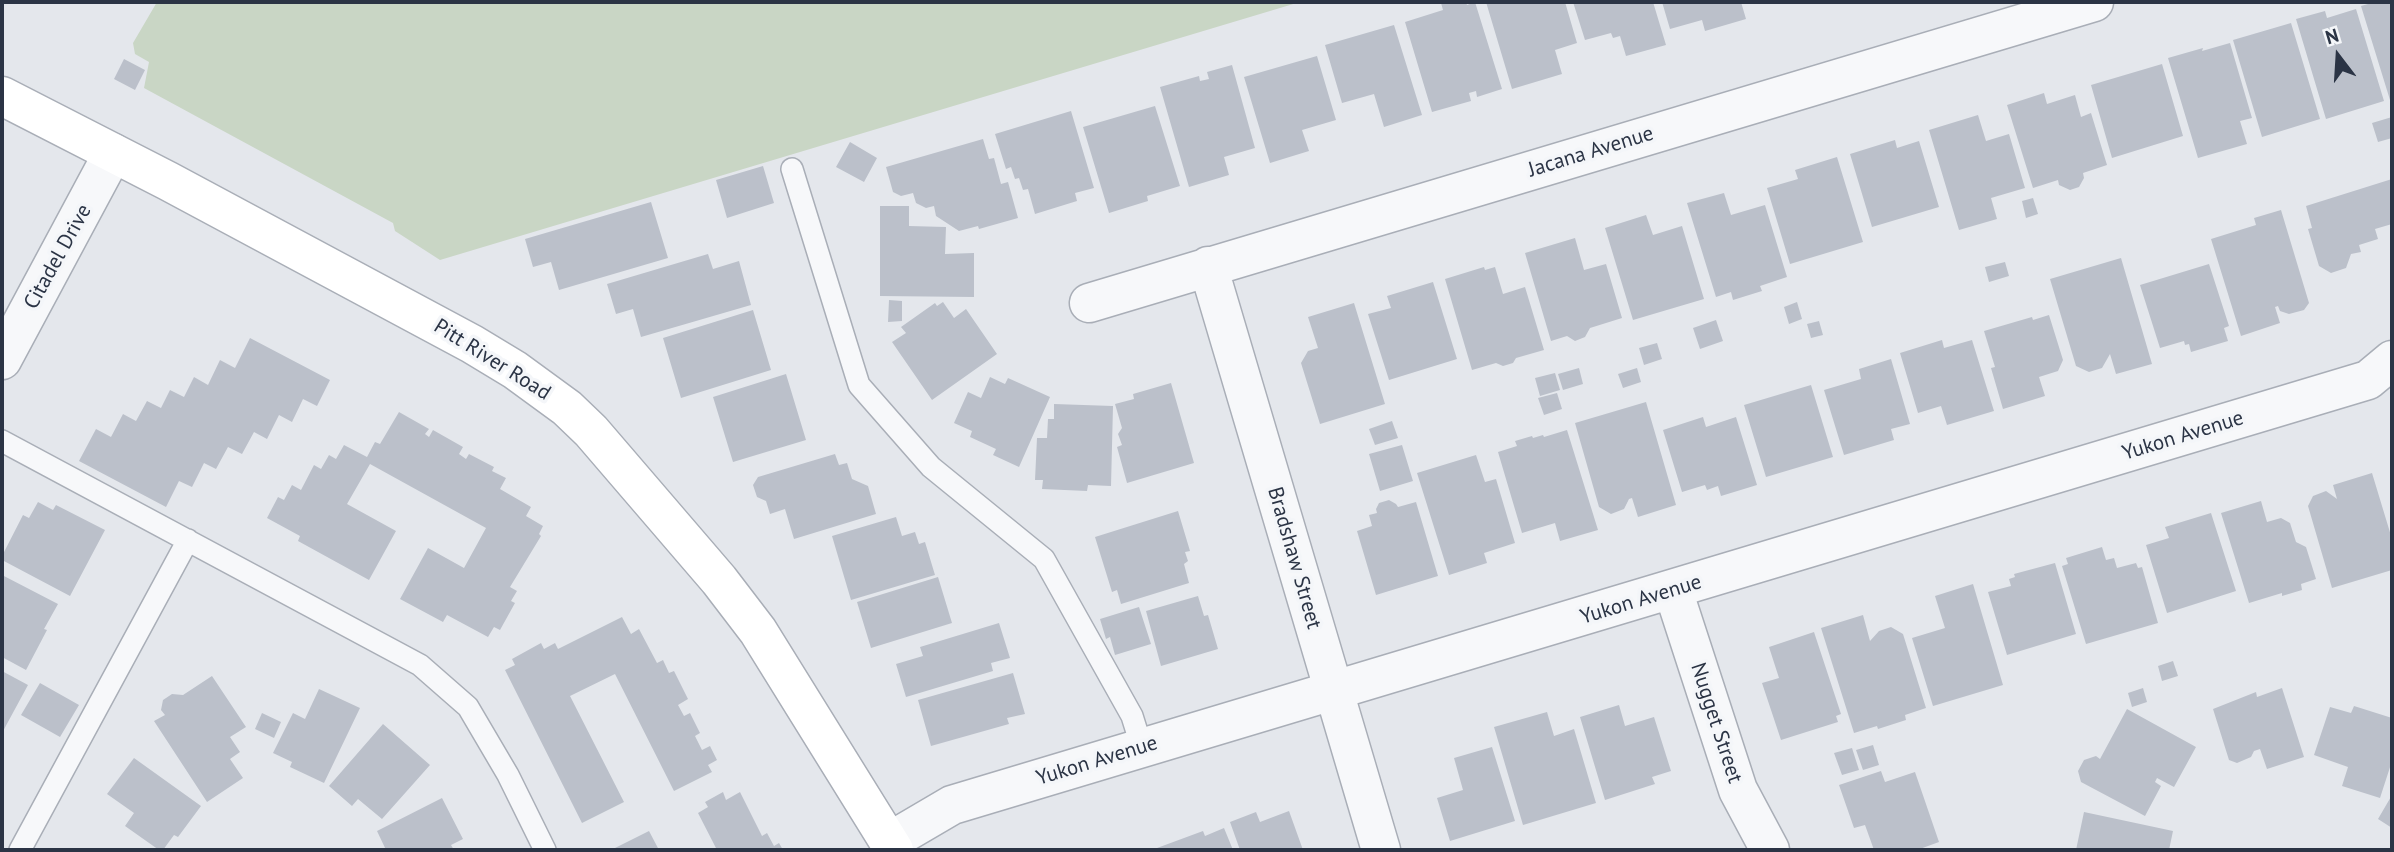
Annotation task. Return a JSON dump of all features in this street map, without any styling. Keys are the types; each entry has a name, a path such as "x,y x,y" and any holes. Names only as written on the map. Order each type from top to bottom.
{"main road":[{"name":"Pitt River Road","path":"2,96 472,344 533,382 567,408 591,431 701,559 758,631 892,846"}],"street":[{"name":"Jacana Avenue","path":"1089,303 2094,2"},
{"name":"Citadel Drive","path":"2,360 113,153"},
{"name":"Bradshaw Street","path":"1208,267 1381,850"},
{"name":"Yukon Avenue","path":"892,846 952,805 2368,380 2392,360"},
{"name":"Nugget Street","path":"1673,590 1738,790 1770,850"}],"lane":[{"path":"792,169 859,385 931,467 1044,559 1132,716 1142,748"},
{"path":"2,441 420,665 468,707 508,775 545,850"},
{"path":"20,850 188,540"}],"green space":[{"path":"157,2 1300,2 440,260 395,231 393,223 144,88 149,62 135,54 133,43"}],"building":[{"path":"1466,2 1467,5 1475,2 1502,89 1477,97 1476,91 1469,93 1471,101 1432,112 1405,22 1443,10 1441,3"},
{"path":"1486,2 1565,2 1577,43 1555,50 1562,74 1512,89"},
{"path":"1573,2 1653,2 1666,45 1626,56 1620,36 1613,38 1611,33 1585,40"},
{"path":"1662,2 1741,2 1746,19 1705,31 1702,20 1670,29"},
{"path":"2375,2 2392,2 2392,100 2361,6"},
{"path":"2356,9 2384,101 2326,119 2296,19 2325,11 2327,18"},
{"path":"2291,23 2320,119 2262,137 2233,40"},
{"path":"1394,25 1422,115 1384,127 1374,94 1342,103 1325,45"},
{"path":"2230,43 2252,118 2240,121 2247,144 2198,158 2168,58"},
{"path":"1317,56 1336,120 1302,130 1309,151 1270,163 1244,77"},
{"path":"124,59 145,70 135,90 114,79"},
{"path":"2162,64 2183,136 2112,158 2091,85"},
{"path":"1232,65 1255,148 1224,157 1229,175 1189,187 1160,87 1199,76 1200,81 1209,79 1207,72"},
{"path":"2044,93 2047,104 2075,95 2081,117 2091,113 2107,165 2083,173 2084,178 2079,187 2070,190 2059,185 2058,180 2033,188 2007,105"},
{"path":"1155,106 1180,186 1147,196 1148,201 1109,213 1083,127"},
{"path":"1071,111 1094,188 1075,193 1077,201 1035,214 1028,189 1023,190 1011,167 1006,169 995,134"},
{"path":"1978,115 1986,141 2009,134 2025,188 1991,198 1997,219 1959,230 1929,130"},
{"path":"2392,117 2392,138 2378,142 2372,123"},
{"path":"983,139 989,159 994,158 1001,184 1008,182 1018,218 979,229 978,226 959,231 936,216 934,206 926,208 916,203 913,193 901,196 893,192 886,167"},
{"path":"1895,140 1897,148 1919,141 1939,207 1872,227 1850,154"},
{"path":"850,142 877,158 864,182 836,167"},
{"path":"1837,157 1863,242 1790,264 1767,188 1798,179 1795,170"},
{"path":"763,166 774,203 727,218 716,180"},
{"path":"2392,179 2392,224 2375,229 2378,239 2359,245 2361,252 2351,254 2346,268 2331,273 2319,266 2308,229 2312,228 2306,206"},
{"path":"1724,193 1731,215 1765,205 1787,277 1760,286 1762,291 1733,300 1731,292 1716,297 1687,203"},
{"path":"2033,198 2038,214 2026,218 2022,201"},
{"path":"651,202 668,258 559,290 551,262 533,267 525,239"},
{"path":"880,206 909,206 909,226 946,227 945,254 974,253 974,297 880,296"},
{"path":"2281,210 2309,303 2304,310 2289,314 2280,311 2278,306 2275,307 2280,323 2241,336 2211,239 2256,225 2254,218"},
{"path":"1646,215 1653,235 1682,226 1704,299 1633,320 1605,228"},
{"path":"1575,238 1584,270 1606,264 1622,318 1590,328 1585,337 1575,341 1567,336 1551,341 1525,253"},
{"path":"708,254 713,269 739,261 751,305 641,337 633,309 616,314 607,284"},
{"path":"2121,258 2152,364 2116,374 2110,354 2102,368 2089,372 2076,366 2050,279"},
{"path":"2005,262 2009,276 1989,282 1985,267"},
{"path":"2209,264 2229,326 2224,328 2228,341 2191,352 2189,344 2185,345 2184,341 2160,348 2140,285"},
{"path":"1484,267 1485,270 1495,267 1503,294 1525,287 1544,350 1516,358 1513,363 1503,366 1496,363 1472,370 1445,279"},
{"path":"1433,282 1457,359 1389,380 1368,314 1391,308 1387,296"},
{"path":"889,300 902,301 902,321 888,322"},
{"path":"943,302 954,318 966,309 997,354 932,400 892,342 906,333 901,327 935,303 937,306"},
{"path":"1797,302 1802,319 1789,324 1784,307"},
{"path":"1354,303 1385,404 1320,424 1301,363 1308,351 1318,348 1308,317"},
{"path":"753,310 771,370 681,398 663,338"},
{"path":"2049,315 2063,360 2058,371 2039,377 2045,396 2003,409 1991,368 1995,367 1984,331 2032,317 2033,320"},
{"path":"1716,320 1723,341 1700,349 1693,328"},
{"path":"1819,321 1823,335 1811,338 1807,324"},
{"path":"250,338 330,380 317,406 303,399 292,422 279,415 267,439 254,432 242,454 228,447 216,469 204,463 192,487 179,481 166,507 79,461 96,429 111,437 123,414 136,421 147,401 161,408 170,390 184,397 194,377 208,385 220,360 235,368"},
{"path":"1942,340 1944,348 1972,340 1994,411 1947,425 1941,406 1918,413 1900,353"},
{"path":"1657,343 1662,359 1644,365 1639,348"},
{"path":"1891,359 1910,424 1891,429 1894,440 1844,455 1824,390 1861,379 1859,369"},
{"path":"1579,368 1583,384 1563,390 1558,374"},
{"path":"1637,368 1641,382 1623,388 1618,374"},
{"path":"1555,373 1560,390 1540,396 1535,378"},
{"path":"786,374 806,440 733,462 713,397"},
{"path":"990,377 1005,384 1008,378 1050,397 1019,467 993,455 996,449 970,437 972,431 954,423 968,392 981,398"},
{"path":"1171,383 1194,463 1127,483 1117,447 1122,445 1118,434 1122,428 1115,404 1134,399 1133,394"},
{"path":"1811,385 1833,457 1766,477 1744,405"},
{"path":"1557,393 1562,409 1544,415 1538,398"},
{"path":"1646,402 1676,505 1638,517 1632,498 1624,509 1611,514 1599,507 1575,423"},
{"path":"1054,404 1113,406 1111,486 1088,485 1087,491 1042,489 1043,480 1035,480 1037,438 1047,438 1048,419 1054,419"},
{"path":"399,412 429,429 425,434 429,437 433,430 463,447 459,454 466,459 469,454 494,467 492,471 506,478 500,489 531,507 526,516 543,526 539,534 541,536 510,587 517,591 511,601 515,603 500,630 494,627 488,637 447,615 443,622 400,599 428,548 464,568 486,528 370,464 347,504 396,531 369,580 298,541 300,536 267,518 278,497 284,500 292,485 301,490 314,465 321,469 329,455 336,459 344,445 367,457 375,442 380,444"},
{"path":"1703,417 1706,427 1736,417 1757,485 1721,496 1718,486 1707,490 1705,485 1682,492 1663,430"},
{"path":"1392,421 1398,438 1375,445 1369,429"},
{"path":"1567,430 1598,530 1560,541 1555,523 1522,533 1498,452 1517,446 1515,441"},
{"path":"1402,445 1413,481 1380,491 1369,454"},
{"path":"835,454 839,465 847,463 852,479 868,486 876,514 794,539 785,509 770,514 766,501 757,497 753,485 758,477"},
{"path":"1476,455 1485,482 1496,479 1515,543 1484,553 1487,563 1449,575 1417,473"},
{"path":"2372,473 2392,539 2392,570 2332,588 2308,506 2313,496 2326,491 2337,499 2333,485"},
{"path":"1389,500 1398,507 1416,502 1438,576 1376,595 1357,531 1372,526 1369,515 1377,513 1379,503"},
{"path":"2261,501 2267,522 2281,518 2290,523 2296,542 2306,547 2316,579 2301,584 2302,590 2249,603 2221,513"},
{"path":"38,502 53,510 56,505 105,530 70,596 2,560 23,515 29,518"},
{"path":"1178,511 1190,551 1185,552 1188,561 1184,564 1189,583 1121,604 1117,590 1112,592 1095,537"},
{"path":"2211,513 2236,591 2167,613 2146,545 2169,538 2165,527"},
{"path":"896,517 902,536 915,532 919,544 925,542 935,575 851,600 832,536"},
{"path":"2102,547 2106,560 2114,558 2117,568 2136,563 2138,568 2142,567 2158,623 2086,644 2062,566 2068,564 2066,558"},
{"path":"2055,563 2076,634 2007,655 1988,592 2011,586 2009,579 2015,577 2014,574"},
{"path":"2,575 58,604 26,670 2,657"},
{"path":"938,577 952,623 871,648 857,602"},
{"path":"1973,584 2003,685 1933,706 1912,638 1945,628 1935,596"},
{"path":"1198,596 1204,616 1208,615 1218,649 1161,666 1146,611"},
{"path":"1139,607 1151,644 1115,655 1110,637 1106,639 1100,619"},
{"path":"1863,615 1870,641 1879,631 1891,627 1903,634 1926,708 1905,715 1906,720 1854,733 1821,628"},
{"path":"622,617 631,634 639,629 657,663 663,660 669,673 674,671 688,699 678,705 684,716 690,713 700,733 695,736 702,750 710,746 717,760 708,765 712,772 674,791 615,674 570,696 624,802 582,823 505,670 515,665 512,659 541,643 544,649 555,643 558,649"},
{"path":"999,623 1010,658 991,663 993,671 906,697 896,664 923,656 920,647"},
{"path":"1814,632 1841,714 1836,716 1838,722 1781,740 1762,683 1779,678 1769,647"},
{"path":"2173,661 2178,676 2162,681 2158,666"},
{"path":"2,671 28,685 2,733"},
{"path":"1013,673 1025,714 1007,718 1009,724 931,746 918,700"},
{"path":"212,676 246,727 230,737 240,752 230,759 243,778 207,802 154,721 165,715 161,710 163,700 172,694 183,695"},
{"path":"40,683 79,705 60,737 21,715"},
{"path":"2143,688 2147,702 2132,707 2128,693"},
{"path":"2282,688 2304,757 2267,769 2260,749 2254,751 2251,757 2237,763 2229,760 2213,709 2256,692 2257,697"},
{"path":"319,689 360,708 324,783 290,767 292,762 273,753 293,713 305,719"},
{"path":"1619,705 1625,726 1654,717 1671,771 1652,777 1655,784 1605,800 1580,717"},
{"path":"2354,706 2392,718 2392,761 2380,798 2342,786 2348,767 2314,755 2330,707 2351,713"},
{"path":"2127,709 2196,747 2174,787 2157,778 2155,782 2161,786 2145,816 2081,782 2078,771 2084,760 2096,756 2100,759"},
{"path":"1547,712 1554,736 1574,729 1596,803 1523,825 1494,727"},
{"path":"262,713 281,722 274,738 255,729"},
{"path":"383,724 430,765 382,819 358,799 352,806 329,786"},
{"path":"1873,745 1879,765 1863,770 1856,750"},
{"path":"1492,747 1515,821 1450,841 1437,798 1463,790 1454,758"},
{"path":"1852,748 1859,770 1842,775 1834,753"},
{"path":"134,758 201,806 178,837 174,835 163,850 159,850 125,826 134,813 107,794"},
{"path":"1881,771 1885,782 1915,772 1939,842 1917,850 1874,850 1865,825 1854,828 1839,785"},
{"path":"723,792 726,800 740,792 762,836 767,833 774,846 779,843 783,850 717,850 698,813 708,807 705,802"},
{"path":"2392,795 2392,828 2378,819"},
{"path":"442,798 463,839 451,845 454,850 386,850 377,831"},
{"path":"1289,811 1303,850 1240,850 1230,822 1256,812 1260,822"},
{"path":"2084,812 2173,831 2169,850 2076,850"},
{"path":"1224,828 1233,850 1157,850 1203,831 1205,836"},
{"path":"649,831 659,850 611,850"}]}
